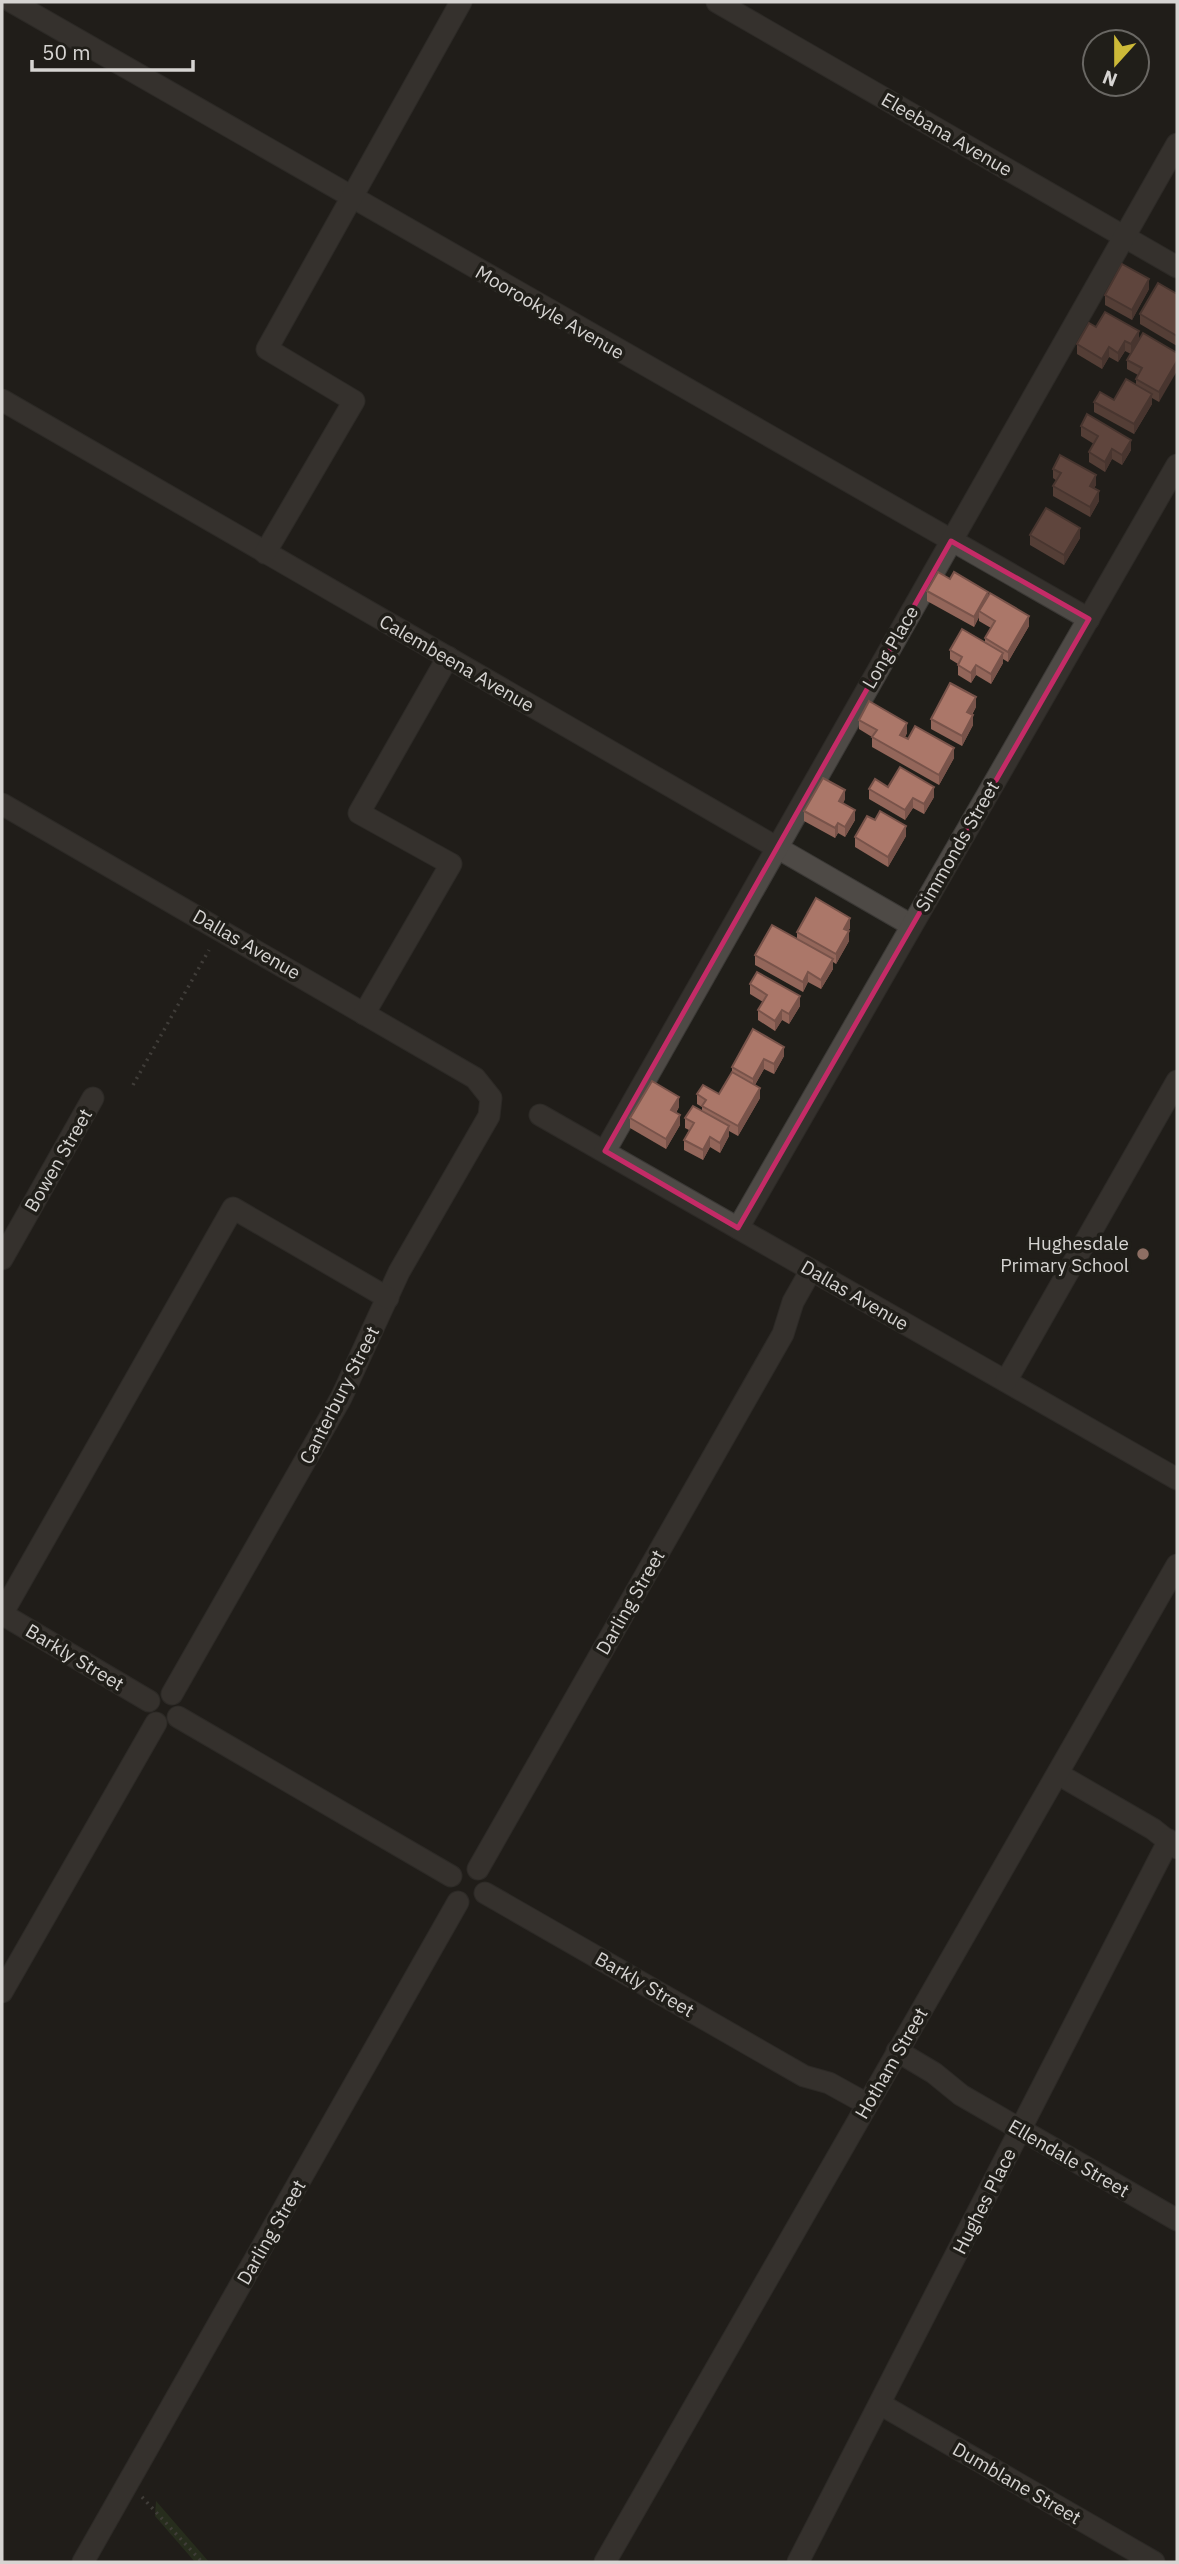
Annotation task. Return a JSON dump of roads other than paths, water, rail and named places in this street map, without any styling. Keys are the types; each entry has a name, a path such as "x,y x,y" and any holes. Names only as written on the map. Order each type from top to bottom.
{"street":[{"name":"Moorookyle Avenue","path":"12,2 1088,619"},
{"path":"265,553 354,401 267,349 461,2"},
{"name":"Eleebana Avenue","path":"717,2 1177,267"},
{"name":"Long Place","path":"605,1151 1177,144"},
{"name":"Calembeena Avenue","path":"2,400 911,925"},
{"name":"Simmonds Street","path":"738,1228 1177,465"},
{"path":"364,1014 451,864 359,813 447,657"},
{"name":"Dallas Avenue","path":"2,804 475,1078 487,1091"},
{"path":"1006,1381 1177,1081"},
{"name":"Canterbury Street","path":"172,1694 341,1398 399,1272 489,1116 492,1104 487,1091"},
{"name":"Bowen Street","path":"2,1259 93,1098"},
{"name":"Dallas Avenue","path":"540,1115 1175,1480"},
{"path":"2,1614 233,1208 388,1298"},
{"name":"Darling Street","path":"478,1869 783,1334 805,1308 818,1274"},
{"name":"Hotham Street","path":"605,2562 1177,1565"},
{"name":"Barkly Street","path":"2,1614 149,1702"},
{"path":"156,1694 172,1694 180,1707 178,1717 165,1725 156,1723 149,1716 149,1702 156,1694"},
{"path":"178,1717 451,1876"},
{"path":"2,1992 156,1723"},
{"path":"1058,1774 1173,1844"},
{"name":"Hughes Place","path":"798,2562 1021,2129 1173,1844"},
{"path":"460,1867 478,1869 485,1877 485,1893 477,1902 458,1902 450,1894 451,1876 460,1867"},
{"name":"Barkly Street","path":"485,1893 804,2076 822,2094 864,2110"},
{"name":"Darling Street","path":"83,2562 458,1902"},
{"name":"Ellendale Street","path":"894,2057 928,2084 961,2095 1177,2220"},
{"name":"Dumblane Street","path":"880,2403 1154,2562"}],"place":[{"name":"Hughesdale Primary School","path":"1143,1254"}]}
